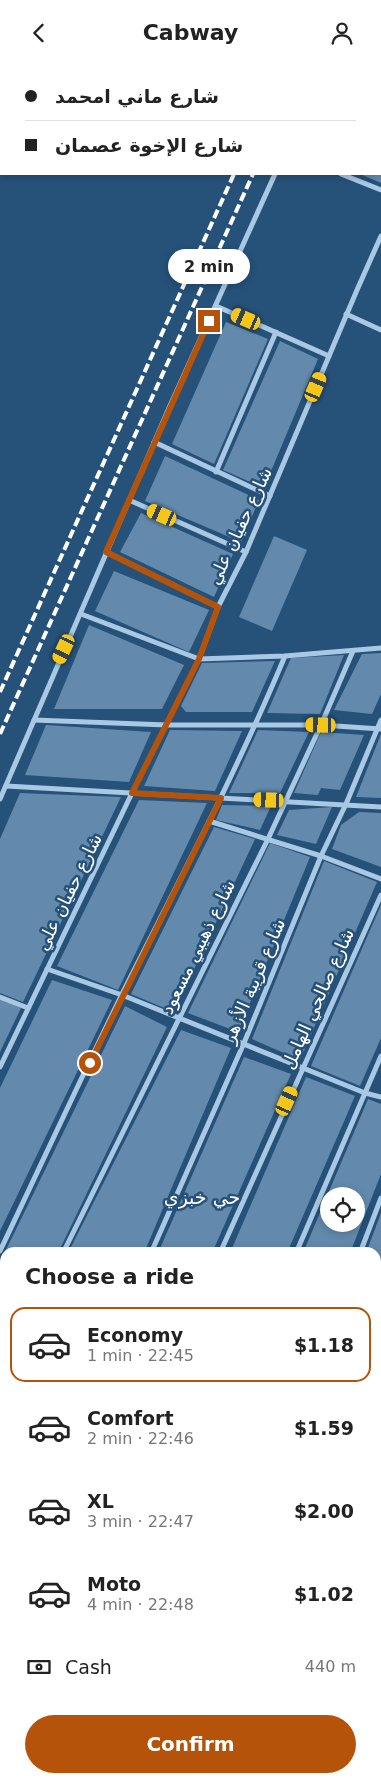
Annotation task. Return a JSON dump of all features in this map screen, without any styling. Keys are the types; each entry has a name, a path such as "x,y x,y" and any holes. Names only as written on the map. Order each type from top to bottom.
{"street":[{"path":"0,799 154,442 275,175"},
{"path":"344,175 381,190"},
{"name":"شارع حفيان علي","path":"0,1067 199,659 218,607 246,552 346,314 381,236"},
{"path":"216,306 329,356"},
{"path":"346,314 381,330"},
{"path":"216,472 276,332"},
{"path":"154,442 270,496"},
{"path":"129,500 246,552"},
{"path":"106,552 218,607"},
{"path":"81,614 199,659 381,649"},
{"name":"شارع ذهيبي مسعود","path":"66,1247 268,839 353,651"},
{"path":"2,1247 122,995 221,798 256,724 285,655"},
{"path":"34,719 167,725 321,725 379,729"},
{"name":"شارع قريبة الأزهر","path":"154,1247 244,1043 321,856 346,804 379,729 381,720"},
{"path":"6,786 381,807"},
{"path":"209,821 321,856 381,879"},
{"name":"شارع صالحي الهامل","path":"223,1247 381,895"},
{"path":"47,969 122,995 365,1093 381,1097"},
{"path":"0,997 28,1008"},
{"path":"299,1247 381,1057"},
{"path":"362,1247 381,1198"}],"building":[{"path":"362,175 381,175 381,183"},
{"path":"226,322 268,339 214,464 172,444"},
{"path":"280,341 318,359 264,488 223,470"},
{"path":"165,456 259,500 241,542 145,501"},
{"path":"141,513 233,554 214,597 120,552"},
{"path":"274,536 307,550 272,631 239,617"},
{"path":"114,571 209,610 189,652 95,611"},
{"path":"89,625 184,665 162,709 54,709"},
{"path":"381,653 381,694 372,714 334,710 362,654"},
{"path":"344,655 320,714 267,713 291,658"},
{"path":"275,661 252,712 186,712 181,706 202,663"},
{"path":"46,725 151,732 129,782 25,775"},
{"path":"170,730 242,731 215,791 144,786"},
{"path":"258,730 309,732 280,793 229,793"},
{"path":"321,732 364,735 340,790 321,788 318,795 294,793"},
{"path":"381,734 381,798 356,797"},
{"path":"20,793 121,797 23,1002 0,993 0,839"},
{"path":"139,800 207,803 118,990 57,966"},
{"path":"222,805 271,806 260,830 216,820"},
{"path":"332,807 316,844 277,835 289,810"},
{"path":"359,812 381,813 381,867 332,849 341,825"},
{"path":"214,827 255,839 174,1012 131,994"},
{"path":"270,843 310,857 238,1032 188,1013"},
{"path":"324,861 377,882 300,1060 252,1039"},
{"path":"381,905 381,1038 360,1086 311,1066"},
{"path":"52,980 112,1000 0,1231 0,1088"},
{"path":"0,999 21,1008 0,1052"},
{"path":"125,1006 167,1027 61,1247 7,1247"},
{"path":"181,1030 231,1048 147,1247 71,1247"},
{"path":"244,1057 291,1074 215,1247 161,1247"},
{"path":"306,1077 355,1096 290,1247 233,1247"},
{"path":"368,1099 381,1104 381,1174 365,1215 365,1187 331,1187"},
{"path":"320,1213 320,1232 358,1232 352,1247 306,1247"},
{"path":"381,1213 381,1247 368,1247"}],"railway":[{"path":"0,692 234,175"},
{"path":"0,734 253,175"}],"district":[{"name":"حي خبزي","path":"202,1197"}],"route":[{"path":"90,1063 221,798 132,793 199,659 218,607 106,552 209,321"}]}
